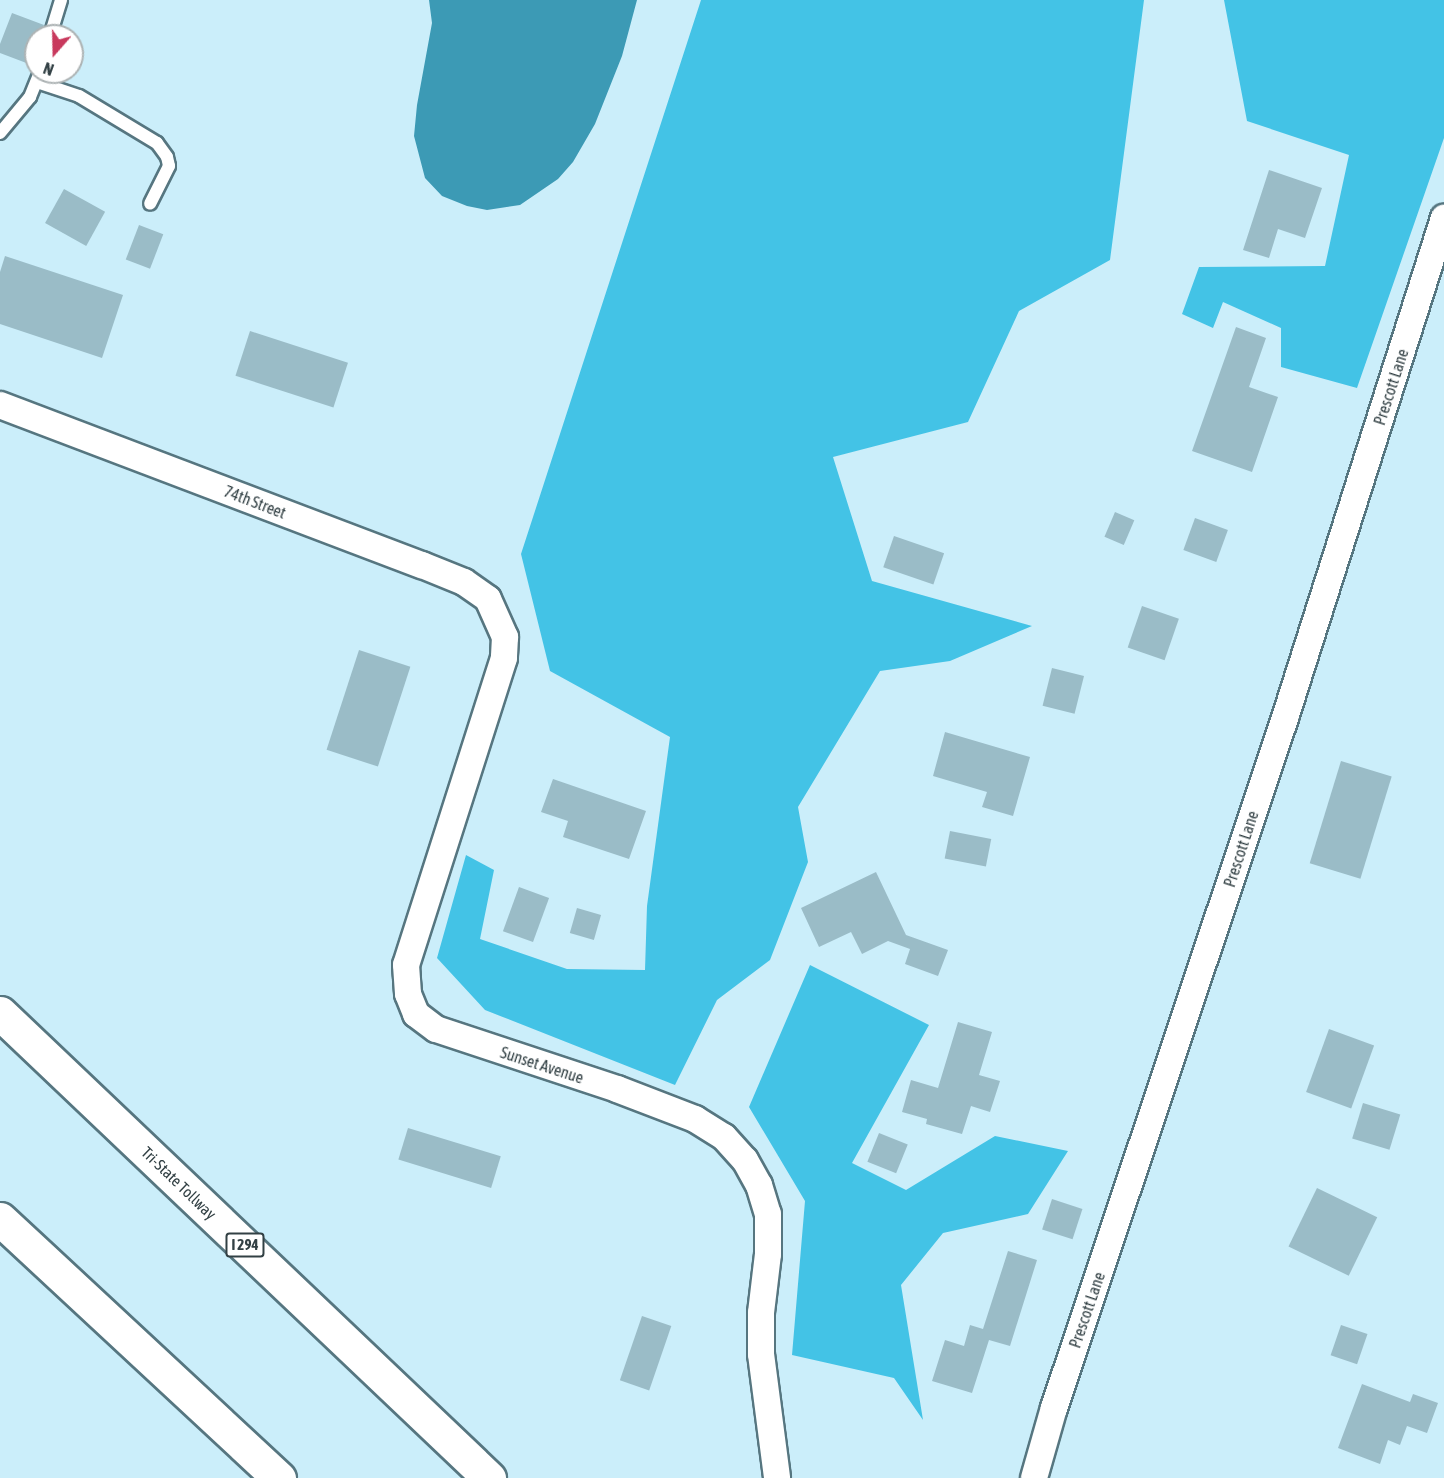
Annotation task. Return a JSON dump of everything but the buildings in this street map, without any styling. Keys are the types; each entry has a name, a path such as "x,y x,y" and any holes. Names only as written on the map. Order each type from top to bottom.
{"highway":[{"name":"Tri-State Tollway","path":"0,1013 489,1478"},
{"path":"0,1219 279,1478"},
{"path":"249,1451 268,1478"}],"street":[{"name":"Prescott Lane","path":"1034,1478 1051,1419 1285,718 1444,218"},
{"name":"74th Street","path":"0,405 464,582 488,599 498,616"},
{"name":"Sunset Avenue","path":"498,616 505,637 504,658 406,965 408,994 416,1014 436,1029 617,1089 695,1119 724,1137 745,1160 759,1185 768,1214 768,1254 761,1313 761,1354 777,1478"}],"lane":[{"path":"54,24 61,0"},
{"path":"0,133 30,97 36,84"},
{"path":"54,84 79,96 157,143 167,157 169,166 150,204"}],"shaded area":[{"path":"429,0 637,0 622,56 595,124 573,162 558,179 520,205 487,210 467,206 442,196 425,178 414,136 417,105 432,23"},
{"path":"701,0 1144,0 1110,260 1019,311 968,422 833,457 872,581 1032,626 950,661 880,671 798,807 808,862 770,960 717,1000 675,1085 485,1010 437,958 466,855 494,870 480,939 567,969 645,970 647,906 670,737 550,671 521,554"},
{"path":"1224,0 1444,0 1444,138 1357,388 1281,367 1281,328 1223,302 1213,328 1182,314 1199,267 1325,266 1349,155 1247,121"},
{"path":"810,965 929,1025 852,1163 906,1190 995,1136 1068,1151 1028,1214 943,1233 901,1285 923,1420 894,1378 792,1355 805,1201 749,1107"}]}
